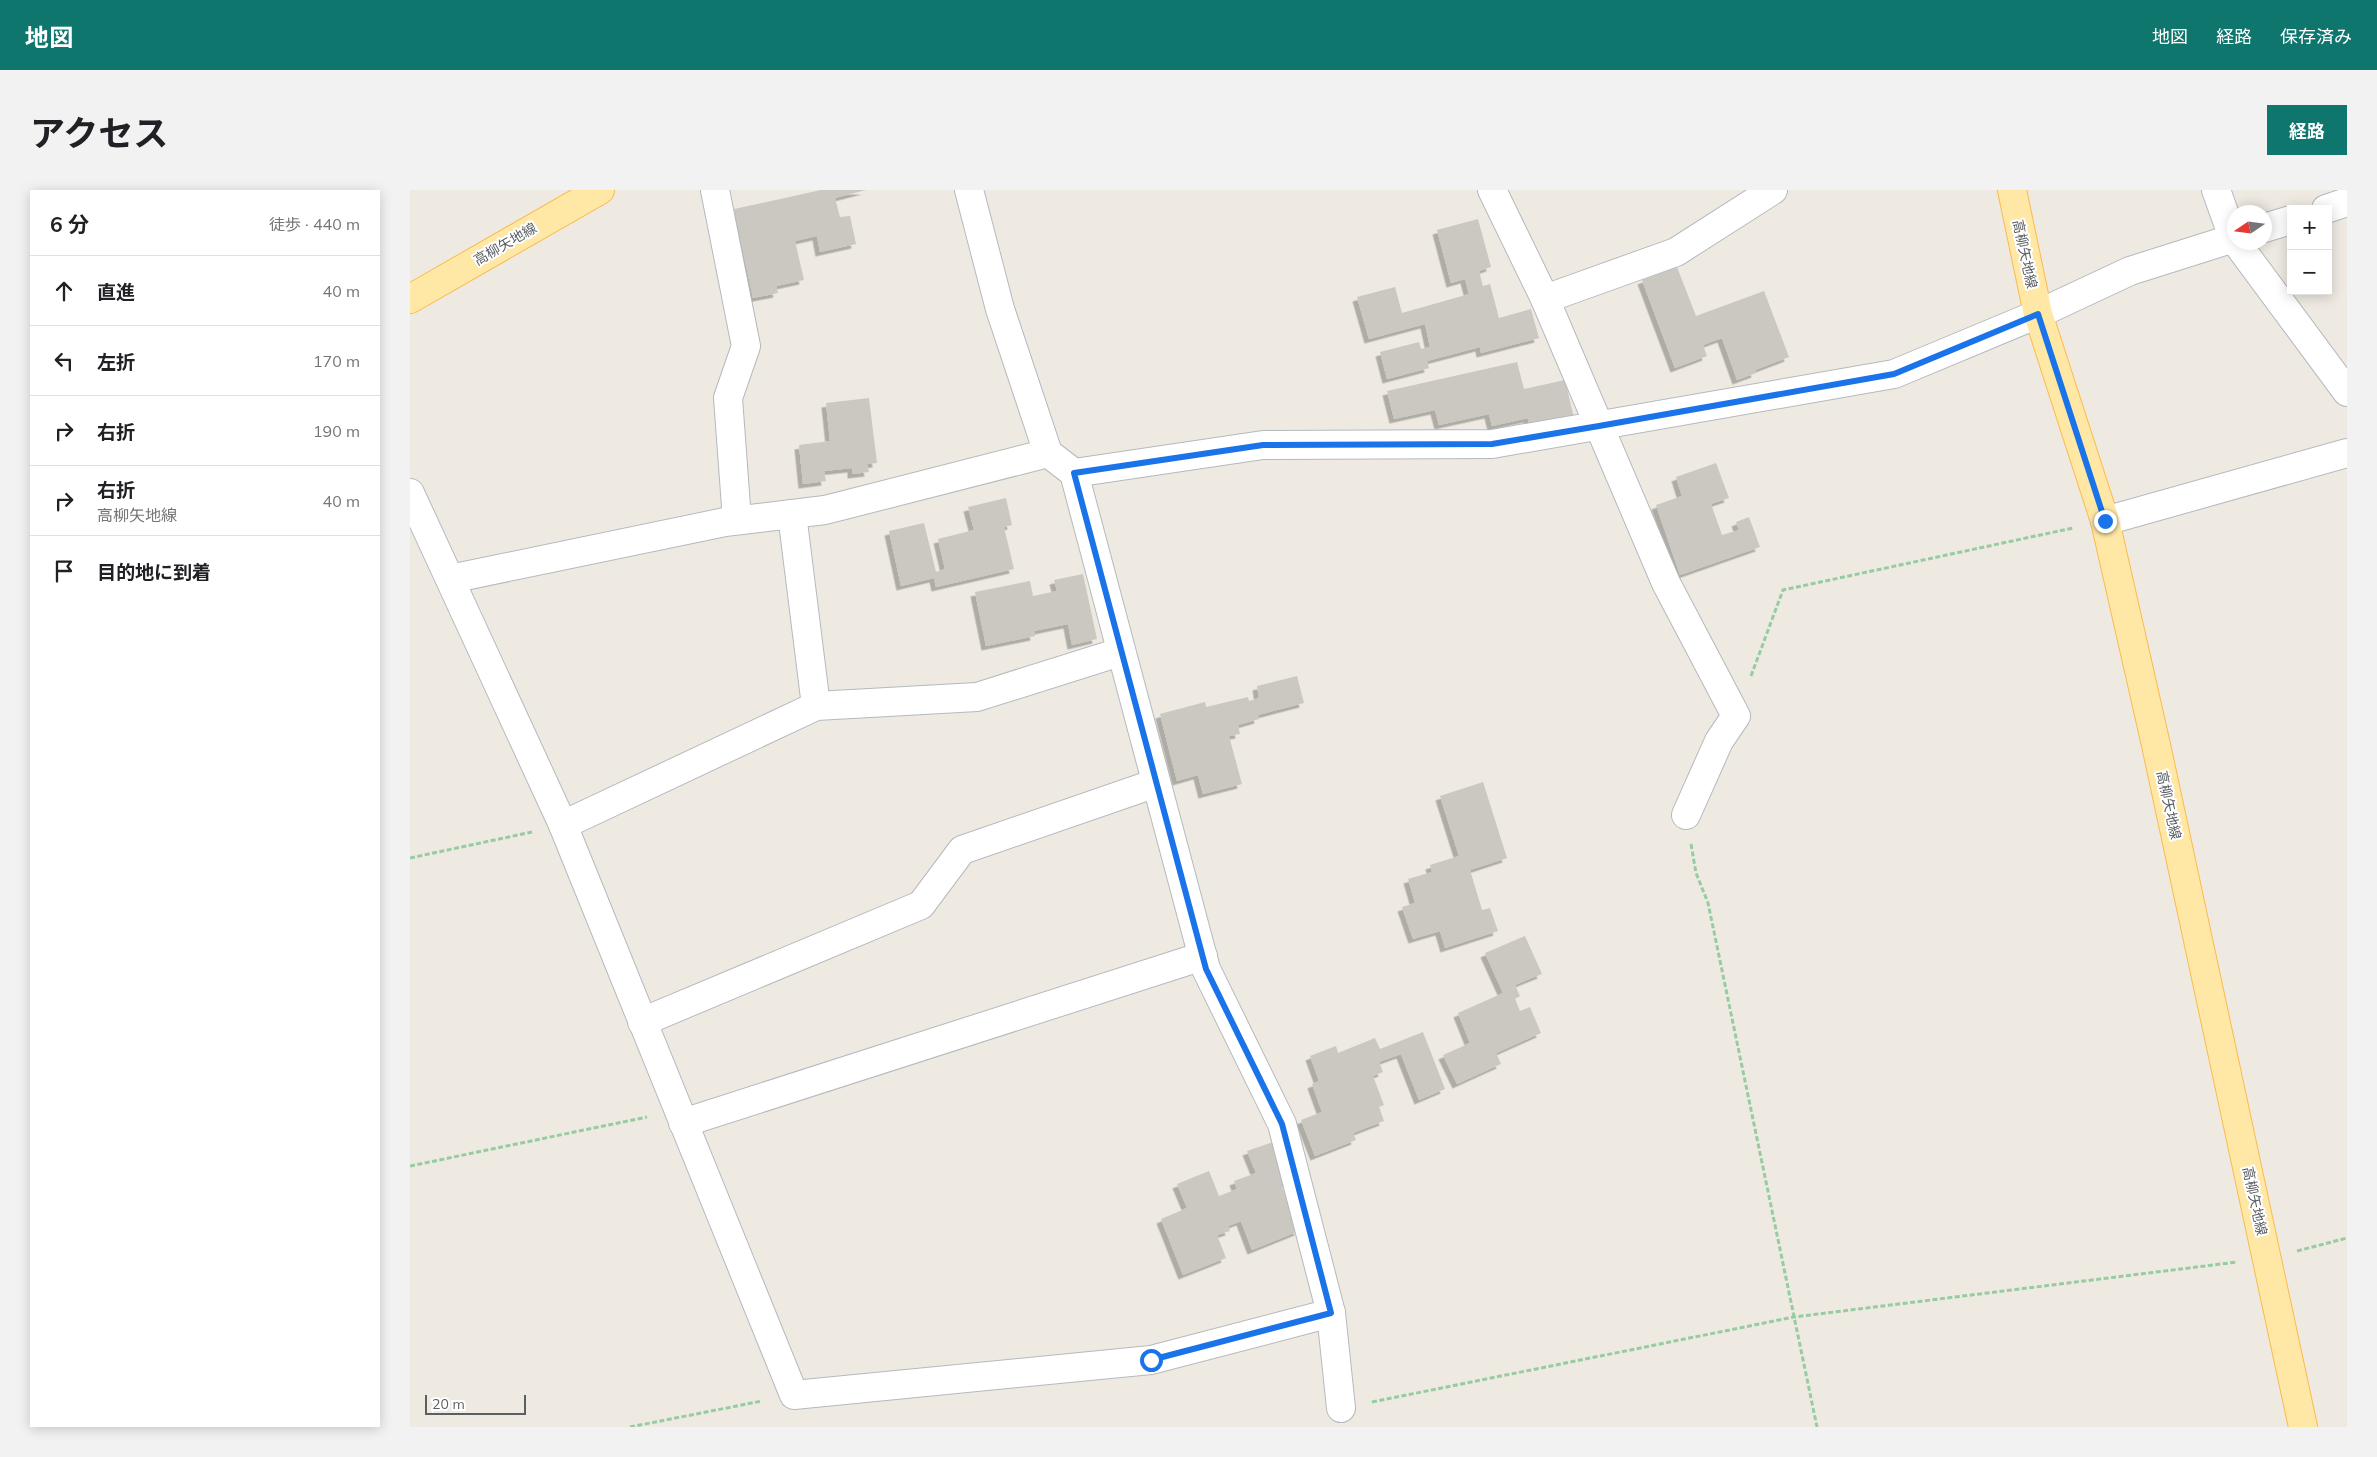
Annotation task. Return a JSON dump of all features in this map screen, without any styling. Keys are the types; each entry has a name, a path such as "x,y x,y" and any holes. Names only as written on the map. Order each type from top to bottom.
{"main road":[{"name":"高柳矢地線","path":"410,299 600,190"},
{"name":"高柳矢地線","path":"2012,190 2038,314 2105,521 2156,745 2303,1427"}],"street":[{"path":"715,190 746,346 728,398 737,520"},
{"path":"969,190 1000,310 1048,453 1074,473 1120,652 1206,969 1282,1124 1331,1313 1341,1408"},
{"path":"1492,190 1546,299 1666,583 1736,716 1719,741 1686,815"},
{"path":"1546,299 1676,252 1773,190"},
{"path":"2216,190 2227,219"},
{"path":"2332,207 2347,202"},
{"path":"2272,226 2287,221"},
{"path":"1074,473 1263,445 1492,444 1894,374 2038,314 2130,270 2227,242"},
{"path":"2242,250 2347,392"},
{"path":"450,579 737,520 825,510 1048,453"},
{"path":"2105,521 2347,453"},
{"path":"410,493 563,825 794,1395 1151,1360 1331,1313"},
{"path":"792,514 816,706"},
{"path":"563,825 816,706 977,697 1120,652"},
{"path":"642,1022 921,905 962,850 1156,783"},
{"path":"680,1117 1202,956"}],"path":[{"path":"1736,716 1783,590 2105,521"},
{"path":"1686,815 1696,873 1708,903 1817,1427"},
{"path":"410,858 563,825"},
{"path":"410,1166 680,1117"},
{"path":"1341,1408 1794,1317 2267,1258 2347,1238"},
{"path":"630,1427 794,1395"}],"building":[{"path":"821,190 866,190 835,198 840,217 850,216 856,244 820,252 817,236 795,241 804,280 776,286 778,293 753,298 734,209"},
{"path":"1478,219 1491,267 1479,271 1483,286 1490,284 1499,318 1531,309 1539,338 1481,353 1480,347 1427,361 1429,368 1387,379 1380,352 1419,342 1421,349 1430,347 1425,324 1369,339 1357,297 1395,287 1402,313 1469,294 1465,279 1451,283 1437,230"},
{"path":"1677,267 1696,316 1764,291 1789,357 1755,370 1756,373 1737,380 1722,338 1703,345 1707,356 1675,368 1642,280"},
{"path":"1517,362 1524,389 1565,380 1574,418 1530,428 1528,418 1492,426 1489,414 1439,425 1435,410 1394,419 1387,391"},
{"path":"869,398 877,463 867,464 869,472 852,474 852,468 824,471 826,481 803,484 799,445 830,441 826,403"},
{"path":"1716,463 1729,498 1711,504 1722,535 1739,530 1736,522 1749,517 1760,547 1680,575 1656,505 1682,496 1676,477"},
{"path":"1006,498 1012,525 1004,527 1014,569 936,587 934,578 901,586 889,531 924,523 936,572 945,569 938,539 974,530 968,507"},
{"path":"1083,574 1097,639 1072,645 1068,624 1034,631 1035,636 986,646 975,592 1030,581 1033,596 1057,591 1054,580"},
{"path":"1297,676 1304,703 1258,715 1259,719 1238,725 1240,734 1229,736 1242,784 1203,794 1198,775 1177,781 1160,714 1205,702 1206,707 1248,697 1249,701 1259,698 1257,686"},
{"path":"1483,782 1507,858 1470,870 1482,910 1490,908 1498,931 1445,948 1440,931 1413,939 1402,907 1415,903 1408,879 1432,872 1430,865 1459,856 1440,796"},
{"path":"1525,936 1542,974 1515,985 1520,996 1515,999 1520,1011 1530,1007 1541,1033 1496,1053 1501,1064 1457,1084 1443,1055 1470,1043 1458,1013 1503,993 1485,953"},
{"path":"1423,1032 1445,1089 1419,1100 1401,1054 1379,1062 1383,1072 1373,1076 1384,1105 1379,1107 1384,1121 1353,1133 1356,1140 1315,1156 1301,1120 1322,1112 1312,1084 1319,1081 1310,1056 1336,1046 1338,1053 1375,1038 1380,1049"},
{"path":"1273,1142 1289,1182 1281,1184 1299,1231 1252,1250 1241,1221 1228,1226 1230,1231 1217,1235 1226,1258 1183,1275 1161,1219 1187,1208 1177,1184 1209,1171 1219,1196 1237,1189 1234,1181 1256,1173 1247,1151"}],"route":[{"path":"1151,1360 1331,1313 1282,1124 1206,969 1120,652 1074,473 1263,445 1442,442 1492,444 1894,374 2038,314 2105,521"}]}
